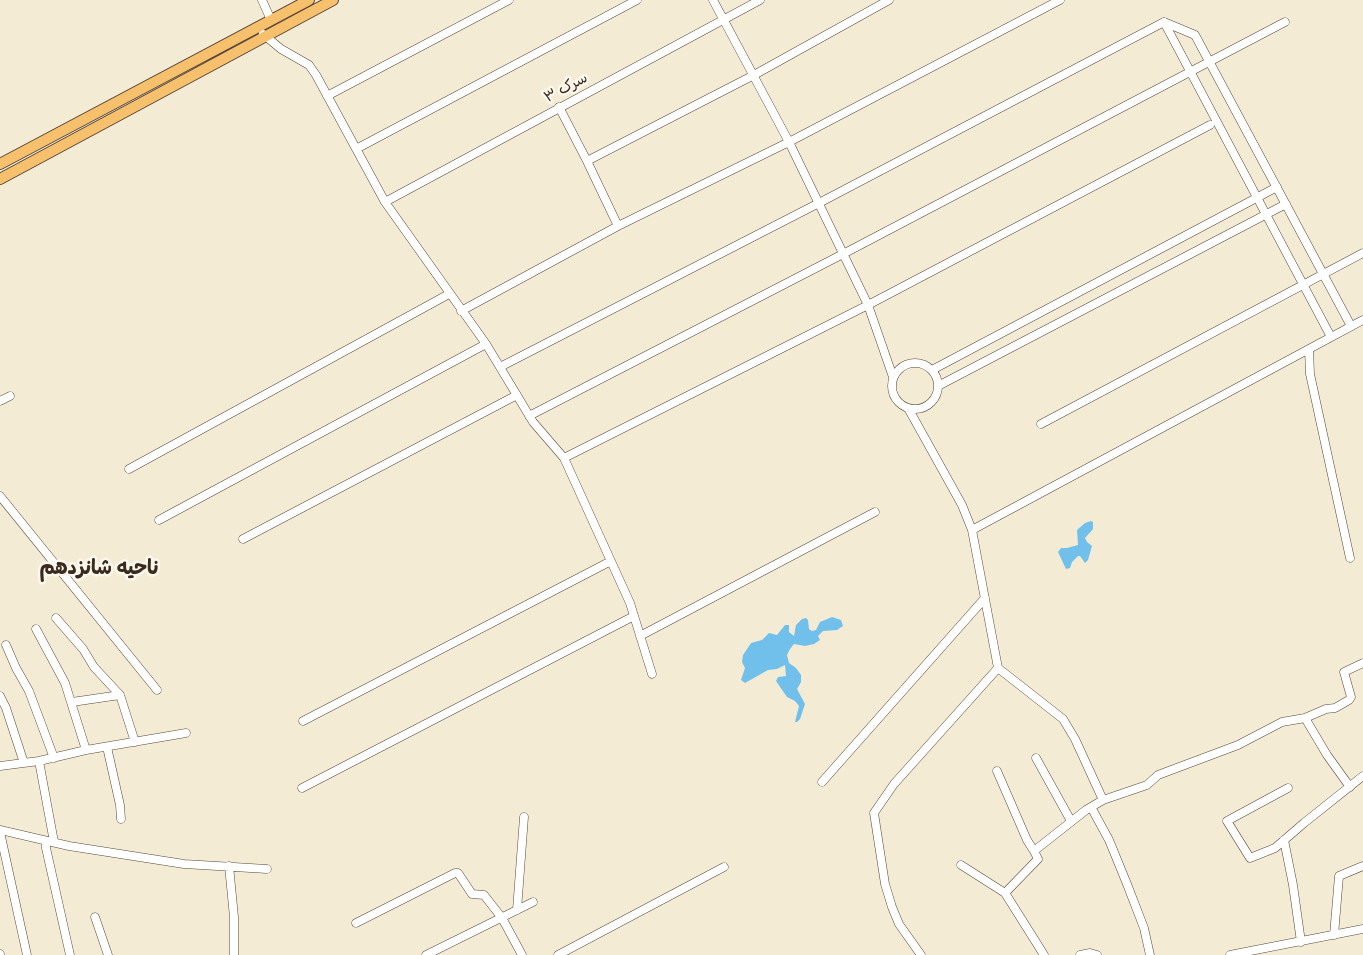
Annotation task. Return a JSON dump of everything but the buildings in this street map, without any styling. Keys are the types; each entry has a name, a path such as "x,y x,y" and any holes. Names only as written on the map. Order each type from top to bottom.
{"main road":[{"path":"0,164 308,0"},
{"path":"0,179 334,0"}],"street":[{"path":"262,0 271,20"},
{"path":"327,96 509,0"},
{"path":"356,149 637,0"},
{"path":"713,0 754,75 868,305 893,377 892,391 896,400 908,408 962,505 972,530 998,668 1063,719 1083,755 1103,800"},
{"name":"سرک ۳","path":"385,202 760,0"},
{"path":"587,161 754,75 889,0"},
{"path":"461,311 618,226 788,142 1060,0"},
{"path":"1164,22 1331,337"},
{"path":"500,367 819,203 1164,22 1196,35 1351,326"},
{"path":"529,416 1285,22"},
{"path":"256,28 281,49 309,65 385,202 486,344 532,422 564,458 634,616 652,674"},
{"path":"559,107 618,226"},
{"path":"564,458 868,305 1210,125"},
{"path":"932,370 1277,187"},
{"path":"938,386 1286,204"},
{"path":"1041,424 1363,253"},
{"path":"129,469 449,294"},
{"path":"972,530 1363,320"},
{"path":"159,520 486,344"},
{"path":"1310,349 1310,374 1350,558"},
{"path":"893,377 902,367 911,363 920,363 928,366 938,381 939,390 935,399 929,405 920,409 908,408"},
{"path":"243,539 517,395"},
{"path":"0,401 10,396"},
{"path":"0,496 156,690"},
{"path":"640,636 875,512"},
{"path":"303,721 610,561"},
{"path":"822,782 985,598"},
{"path":"302,788 634,616"},
{"path":"56,618 83,648 94,667 120,694 135,742"},
{"path":"36,629 65,684 86,750"},
{"path":"6,645 29,691 54,758"},
{"path":"1034,851 1091,806 1103,800 1146,785 1158,776 1238,745 1282,722 1304,718 1326,709 1335,708 1350,700 1344,672 1363,662"},
{"path":"921,955 899,924 892,908 882,869 874,813 894,784 998,668"},
{"path":"72,702 120,694"},
{"path":"0,696 6,708 24,763"},
{"path":"1304,718 1350,787"},
{"path":"0,766 38,761 86,750 186,733"},
{"path":"107,747 120,805 121,819"},
{"path":"1036,758 1071,821"},
{"path":"38,761 50,841 46,848 70,955"},
{"path":"997,772 1027,840 1038,859 1005,893"},
{"path":"1288,788 1227,821 1250,858 1275,848 1363,776"},
{"path":"1091,806 1109,840 1127,884 1144,928 1150,955"},
{"path":"517,910 524,817"},
{"path":"27,955 0,831 69,846 184,864 268,869"},
{"path":"1284,840 1293,885 1300,942"},
{"path":"961,865 1005,893 1044,955"},
{"path":"228,866 234,918 234,955"},
{"path":"1334,935 1339,876 1363,866"},
{"path":"558,955 724,867"},
{"path":"356,923 455,873 460,875 472,894 484,896 502,918 522,955"},
{"path":"426,955 533,902"},
{"path":"95,917 108,955"},
{"path":"1230,955 1262,951 1363,929"},
{"path":"1080,955 1090,953 1097,955"}],"water":[{"path":"1093,522 1093,529 1085,538 1092,546 1088,560 1085,563 1078,556 1072,562 1070,568 1066,569 1058,552 1061,548 1078,545 1077,530 1085,523"},
{"path":"832,617 841,620 843,626 837,630 823,631 818,636 820,640 814,644 805,646 794,644 787,655 789,663 801,675 801,682 797,689 805,704 800,719 795,722 799,706 795,701 787,697 776,681 778,677 786,676 785,665 777,669 768,670 745,683 741,680 745,668 742,662 743,655 751,643 762,640 769,633 777,635 785,625 789,625 789,632 794,636 796,625 802,619 806,618 808,620 809,629 812,631 816,630 820,622"}],"district":[{"name":"ناحیه شانزدهم","path":"99,569"}]}
